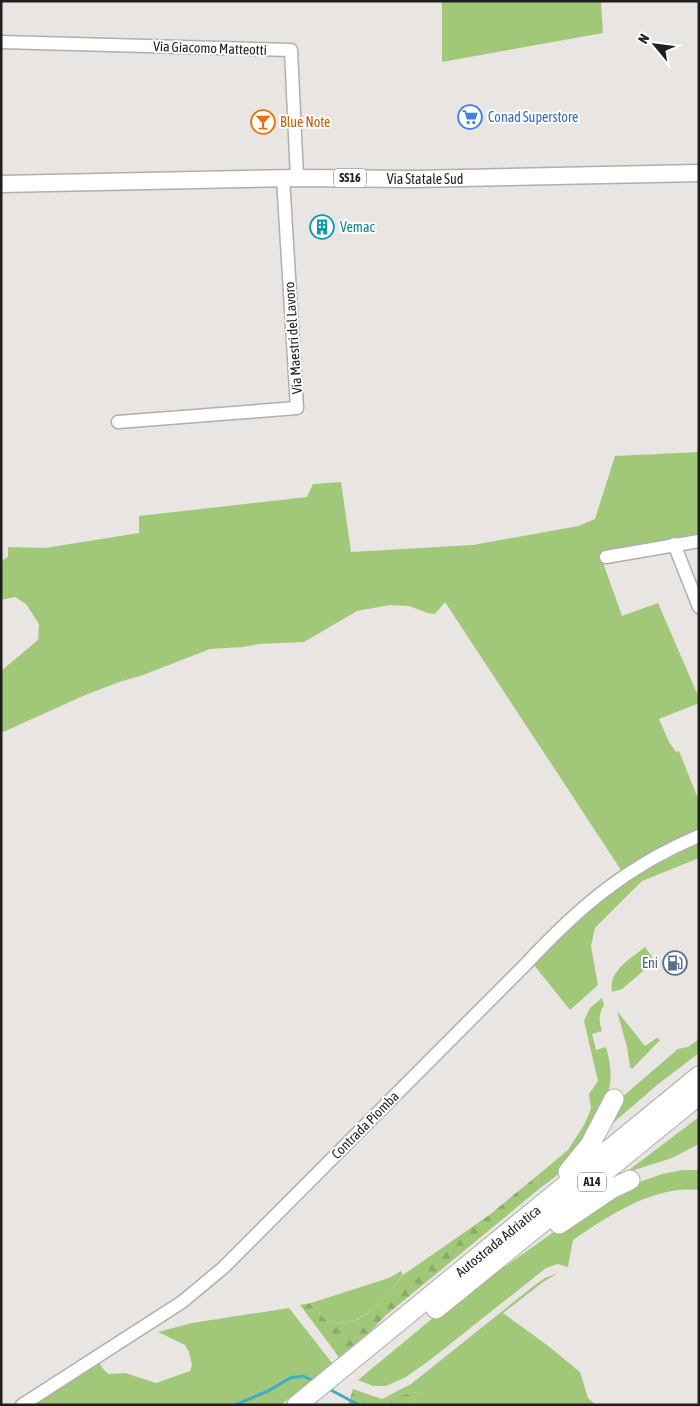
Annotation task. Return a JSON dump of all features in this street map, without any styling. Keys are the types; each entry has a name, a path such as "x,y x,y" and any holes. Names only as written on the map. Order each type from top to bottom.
{"highway":[{"name":"Autostrada Adriatica","path":"297,1405 699,1076"},
{"name":"Autostrada Adriatica","path":"318,1405 699,1095"},
{"path":"510,1231 514,1218 562,1178 582,1156 590,1145 614,1099"},
{"path":"484,1270 505,1265 570,1215 611,1189 630,1180"}],"main road":[{"name":"Via Statale Sud","path":"1,184 290,178 414,179 699,173"}],"street":[{"name":"Via Giacomo Matteotti","path":"1,42 291,50 290,178"},
{"name":"Via Maestri del Lavoro","path":"118,422 297,408 290,178"},
{"path":"606,557 699,541"},
{"path":"674,544 699,607"},
{"name":"Contrada Piomba","path":"22,1405 182,1302 223,1268 580,909 623,876 656,856 699,836"}],"green space":[{"path":"442,1 601,1 603,33 442,62"},
{"path":"699,452 699,536 600,554 622,616 658,603 699,698 699,703 659,719 669,742 676,752 679,751 699,801 699,830 621,870 445,602 435,614 409,606 390,605 357,611 304,642 210,649 83,696 1,733 1,671 38,640 39,624 26,604 15,597 1,600 1,561 8,557 8,547 45,548 139,533 139,516 307,497 313,484 341,482 351,552 473,545 578,526 595,519 615,456"},
{"path":"699,843 699,858 642,881 595,928 591,946 598,985 570,1010 534,965 573,926 623,882"},
{"path":"645,947 655,961 622,989 612,992 613,978 621,966"},
{"path":"602,998 604,1005 600,1024 602,1031 592,1034 596,1050 606,1047 611,1072 608,1091 601,1110 579,1152 562,1171 539,1189 538,1175 568,1150 584,1125 591,1109 589,1094 598,1081 584,1021 590,1008"},
{"path":"617,1011 645,1046 657,1038 660,1040 632,1069 630,1067 627,1047"},
{"path":"699,1039 699,1053 657,1085 598,1136 614,1104 678,1049 688,1047"},
{"path":"699,1117 699,1144 672,1158 625,1173"},
{"path":"683,1170 699,1170 699,1190 665,1192 616,1212 573,1240 568,1267 558,1264 546,1268 406,1377 386,1386 373,1386 358,1380 491,1270 506,1266 558,1229 634,1184 662,1174"},
{"path":"538,1175 539,1189 385,1316 372,1330 339,1357 300,1305 311,1303 328,1321 337,1323 355,1321 371,1311 388,1295 403,1275 488,1216"},
{"path":"401,1271 403,1275 388,1295 371,1311 354,1321 337,1323 328,1321 311,1303 389,1278"},
{"path":"558,1273 543,1282 503,1313 580,1372 588,1398 596,1405 413,1405 417,1392 382,1399 411,1384 535,1285 545,1278"},
{"path":"289,1308 332,1363 281,1405 32,1405 98,1362 109,1374 125,1373 156,1383 190,1371 192,1365 185,1345 158,1332 192,1323"},
{"path":"353,1389 382,1399 417,1392 413,1405 348,1405"}],"waterway":[{"path":"235,1405 268,1391 290,1378 303,1376 314,1381"},
{"path":"329,1389 359,1405"}],"place":[{"name":"Conad Superstore","path":"470,117"},
{"name":"Blue Note","path":"263,122"},
{"name":"Vemac","path":"322,227"},
{"name":"Eni","path":"675,963"}]}
